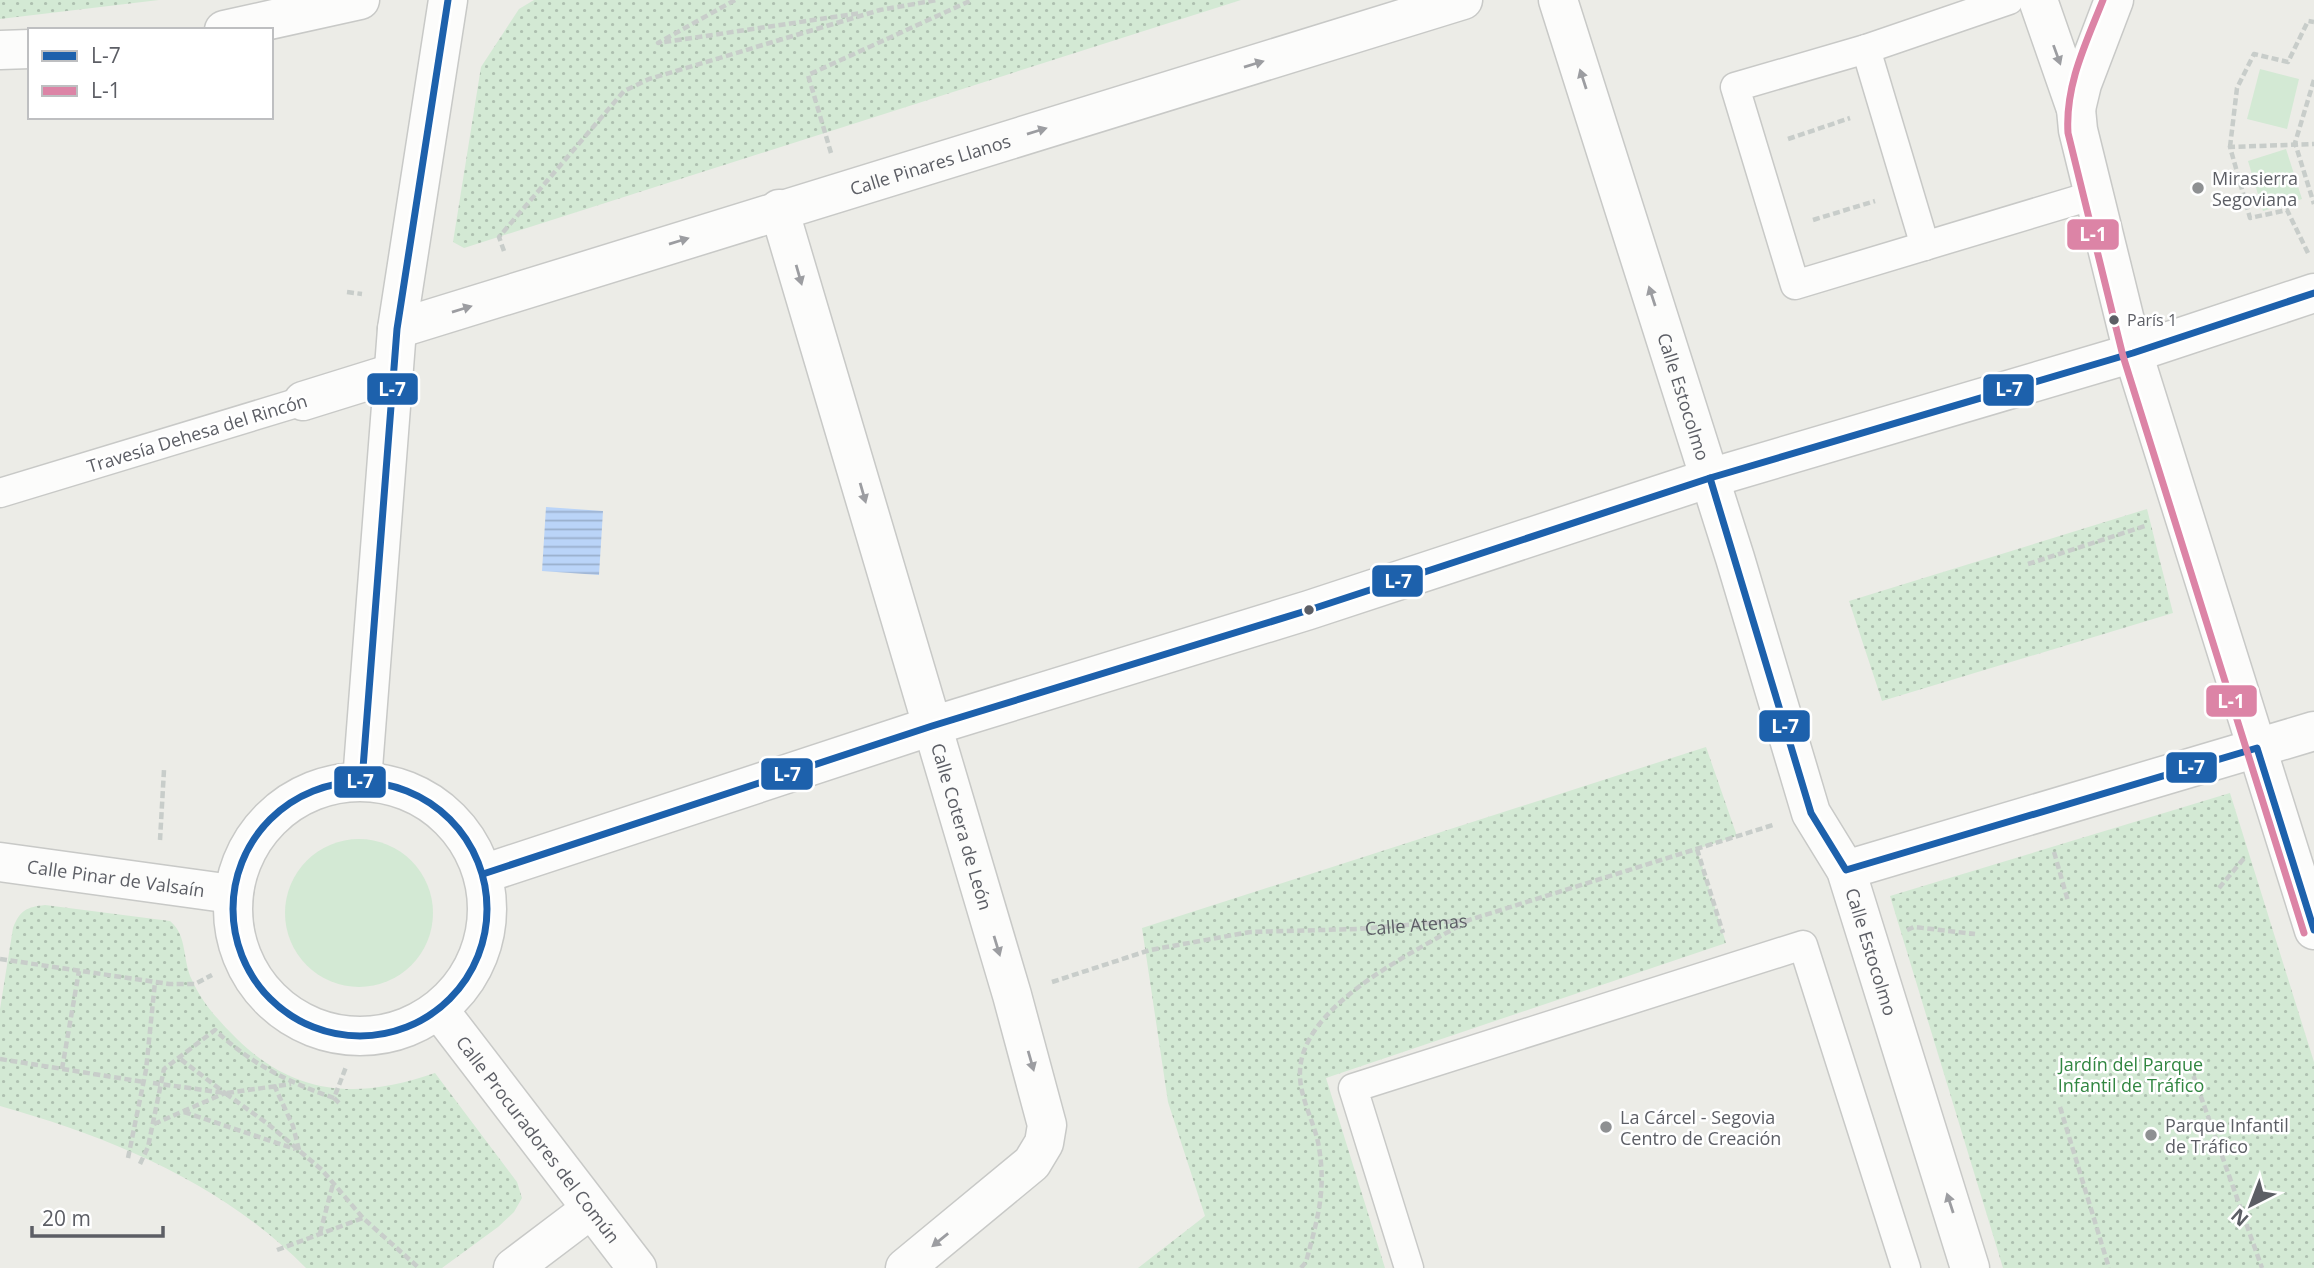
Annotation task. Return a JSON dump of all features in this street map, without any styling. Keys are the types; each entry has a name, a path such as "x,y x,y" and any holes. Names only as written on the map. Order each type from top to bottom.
{"street":[{"path":"233,28 360,0"},
{"path":"362,781 397,329 448,0"},
{"name":"Calle Pinares Llanos","path":"397,329 1463,0"},
{"name":"Calle Estocolmo","path":"1558,0 1710,478 1811,813 1846,870 1970,1268"},
{"path":"2009,0 1866,49 1735,87 1794,285 2094,195"},
{"path":"2038,0 2076,109 2078,131 2133,353 2314,930"},
{"path":"2076,109 2082,84 2114,0"},
{"path":"0,50 28,49"},
{"path":"1866,49 1925,246"},
{"name":"Calle Cotera de León","path":"779,209 1012,995 1047,1125 1044,1143 1032,1163 905,1268"},
{"path":"483,874 932,726 1309,610 1710,478 2133,353 2314,293"},
{"name":"Travesía Dehesa del Rincón","path":"0,494 393,373"},
{"path":"1846,870 2314,731"},
{"path":"362,781 395,786 424,799 450,818 470,844 483,874 488,904 486,934 476,962 460,988 439,1010 410,1027 379,1035 345,1036 313,1028 276,1003 260,988 242,959 234,927 232,894 238,868 250,843 276,813 310,791 336,783 362,781"},
{"name":"Calle Pinar de Valsaín","path":"0,862 232,894"},
{"path":"1409,1268 1353,1088 1803,945 1906,1268"},
{"name":"Calle Procuradores del Común","path":"439,1010 637,1268"},
{"path":"513,1268 591,1209"}],"path":[{"path":"735,0 659,43 937,0"},
{"path":"842,191 808,75 972,0"},
{"path":"519,291 499,237 624,92 649,79 880,10"},
{"path":"2314,22 2308,21 2288,62 2254,54 2237,88 2230,147 2250,218 2287,210 2309,256 2314,256"},
{"path":"2314,80 2295,144 2314,204"},
{"path":"1755,150 1883,107"},
{"path":"2230,147 2314,144"},
{"path":"1779,230 1908,191"},
{"path":"2028,564 2183,513"},
{"path":"160,840 164,770"},
{"path":"2043,812 2068,901"},
{"name":"Calle Atenas","path":"1012,995 1150,950 1250,932 1357,929 1469,919 1811,813"},
{"path":"1697,849 1733,968"},
{"path":"1914,927 1975,934"},
{"path":"0,959 155,982 195,984 212,975"},
{"path":"62,1069 79,971"},
{"path":"128,1158 144,1082 155,982"},
{"path":"140,1164 153,1125 164,1069 215,1030 245,1057 292,1084 334,1098 341,1105"},
{"path":"179,1058 299,1151 363,1217 419,1268"},
{"path":"0,1059 144,1082"},
{"path":"2190,1066 2262,1268"},
{"path":"334,1098 346,1067"},
{"path":"153,1083 225,1093"},
{"path":"153,1125 225,1093 292,1084"},
{"path":"274,1085 293,1126 299,1151"},
{"path":"2060,1107 2109,1268"},
{"path":"184,1111 299,1151"},
{"path":"320,1234 333,1184"},
{"path":"277,1250 363,1217"}],"green space":[{"path":"0,0 159,0 0,19"},
{"path":"534,0 1241,0 464,248 453,242 481,67 519,9"},
{"path":"2260,69 2299,79 2287,129 2247,119"},
{"path":"2286,149 2302,199 2263,211 2248,161"},
{"path":"2147,509 2173,613 1882,701 1849,601"},
{"path":"1706,747 1737,836 1697,849 1726,943 1326,1078 1385,1268 1138,1268 1205,1216 1168,1102 1142,928"},
{"name":"Jardín del Parque Infantil de Tráfico","path":"2230,793 2314,1062 2314,1268 2003,1268 1890,896"},
{"path":"359,839 387,845 411,861 427,885 433,913 427,941 411,965 387,981 359,987 331,981 307,965 291,941 285,913 291,885 307,861 331,845"},
{"path":"45,905 170,921 180,934 189,972 196,988 217,1018 260,1058 306,1082 355,1089 381,1087 435,1073 517,1182 522,1198 514,1212 442,1268 306,1268 239,1211 164,1167 84,1133 0,1106 0,1009 13,928 18,917 25,911"}],"water":[{"path":"546,507 603,511 599,575 542,571"}],"transit line":[{"name":"L-7","path":"362,781 397,329 448,0"},
{"name":"L-1","path":"2103,0 2073,81 2068,133 2123,356 2304,933"},
{"name":"L-7","path":"483,874 932,726 1309,610 1710,478 2133,353 2314,293"},
{"name":"L-7","path":"1710,478 1811,813 1846,870 2257,748 2314,930"},
{"name":"L-7","path":"348,782 372,782 409,791 431,803 450,819 466,838 478,860 485,884 487,909 485,934 478,958 466,980 450,999 431,1015 409,1027 372,1036 348,1036 311,1027 289,1015 262,990 242,958 238,946 233,921 233,897 242,860 254,838 279,811 311,791 323,787 348,782"}],"place":[{"name":"Mirasierra Segoviana","path":"2198,188"},
{"name":"París 1","path":"2114,320"},
{"name":"La Cárcel - Segovia Centro de Creación","path":"1606,1127"},
{"name":"Parque Infantil de Tráfico","path":"2151,1135"}]}
